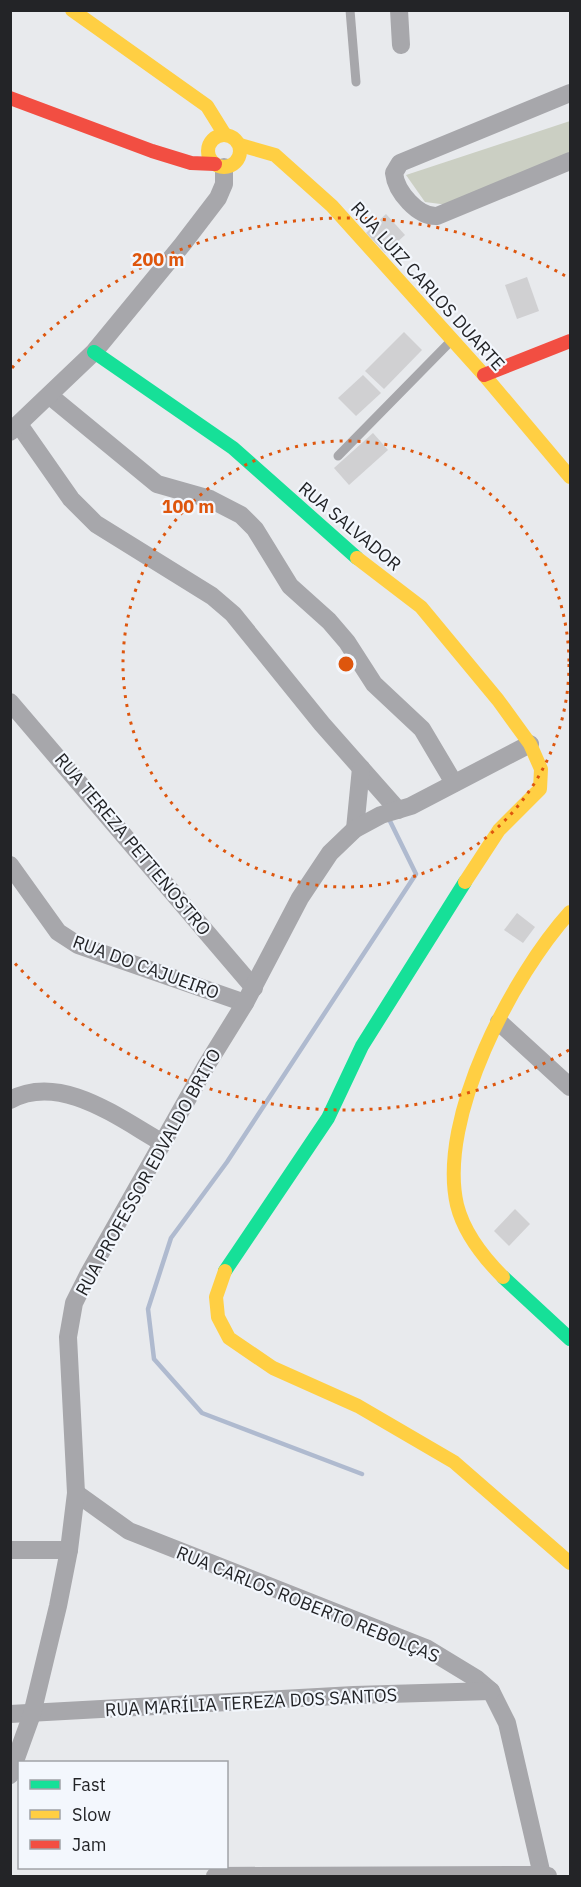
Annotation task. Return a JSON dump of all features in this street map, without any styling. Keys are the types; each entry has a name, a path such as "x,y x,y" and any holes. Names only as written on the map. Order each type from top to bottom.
{"street":[{"path":"399,10 401,45"},
{"path":"78,12 207,106 225,135"},
{"path":"570,93 400,163 394,173 406,198 423,214 437,216 570,161"},
{"path":"10,98 190,163 220,165 238,160 240,145 231,136 216,136 210,142 168,155"},
{"path":"210,142 208,154 220,165 224,184 218,198 94,352 15,429 70,499 96,524 213,596 234,614 398,810"},
{"name":"RUA LUIZ CARLOS DUARTE","path":"240,145 275,155 332,206 484,375 570,477"},
{"path":"484,375 570,341"},
{"name":"RUA SALVADOR","path":"94,352 233,448 362,562 422,607 498,700 530,744 541,769 540,789 500,831 451,903 362,1046 328,1118 286,1185 231,1260 220,1281 216,1297 218,1317 229,1338 244,1350 273,1368 358,1406 454,1461 570,1563"},
{"path":"50,396 157,484 219,503 248,522 290,586 347,642 386,697 422,729 454,783"},
{"name":"RUA TEREZA PETTENOSTRO","path":"10,702 250,995"},
{"name":"RUA PROFESSOR EDVALDO BRITO","path":"10,1775 32,1714 69,1550 76,1493 68,1337 70,1318 88,1275 250,995 318,869 355,829 454,783 530,744"},
{"path":"355,829 361,768"},
{"name":"RUA DO CAJUEIRO","path":"10,865 58,932 78,945 250,995"},
{"path":"570,912 552,930 529,962 499,1022 459,1117 454,1189 466,1231 488,1259 570,1339"},
{"path":"499,1022 570,1087"},
{"path":"10,1100 21,1094 46,1092 71,1095 87,1101 163,1143"},
{"name":"RUA CARLOS ROBERTO REBOLÇAS","path":"76,1493 107,1518 129,1531 426,1648 462,1667 491,1691 507,1723 545,1876"},
{"path":"10,1550 69,1550"},
{"name":"RUA MARÍLIA TEREZA DOS SANTOS","path":"10,1714 354,1695 491,1691"},
{"path":"215,1876 545,1876"}],"lane":[{"path":"350,10 356,82"},
{"path":"338,456 452,340"}],"shaded area":[{"path":"570,121 570,156 448,205 425,202 406,175"}],"building":[{"path":"386,214 405,235 385,253 366,233"},
{"path":"527,277 539,311 517,319 505,285"},
{"path":"404,332 422,350 384,389 365,371"},
{"path":"363,375 381,393 356,416 338,398"},
{"path":"373,433 388,450 349,485 334,468"},
{"path":"517,913 535,927 523,943 504,930"},
{"path":"515,1209 530,1224 509,1246 494,1231"}],"waterway":[{"path":"362,1474 202,1413 154,1359 148,1309 171,1238 227,1162 416,874 388,817"}],"traffic: fast":[{"path":"94,352 233,448 357,558"},
{"path":"225,1271 328,1118 362,1046 465,882"},
{"path":"503,1277 570,1339"}],"traffic: slow":[{"path":"72,10 207,106 225,135"},
{"path":"224,135 235,140 240,151 235,162 224,167 213,162 208,151 213,140 224,135"},
{"path":"240,145 275,155 332,206 484,375 570,477"},
{"path":"357,558 421,607 498,700 530,744 541,769 540,789 499,830 465,882"},
{"path":"503,1277 475,1244 460,1215 454,1170 458,1131 469,1091 504,1009 525,972 570,912"},
{"path":"225,1271 216,1297 218,1317 229,1338 273,1368 358,1406 454,1462 570,1563"}],"traffic: jam":[{"path":"10,98 152,151 191,163 215,164"},
{"path":"484,375 570,341"}]}
